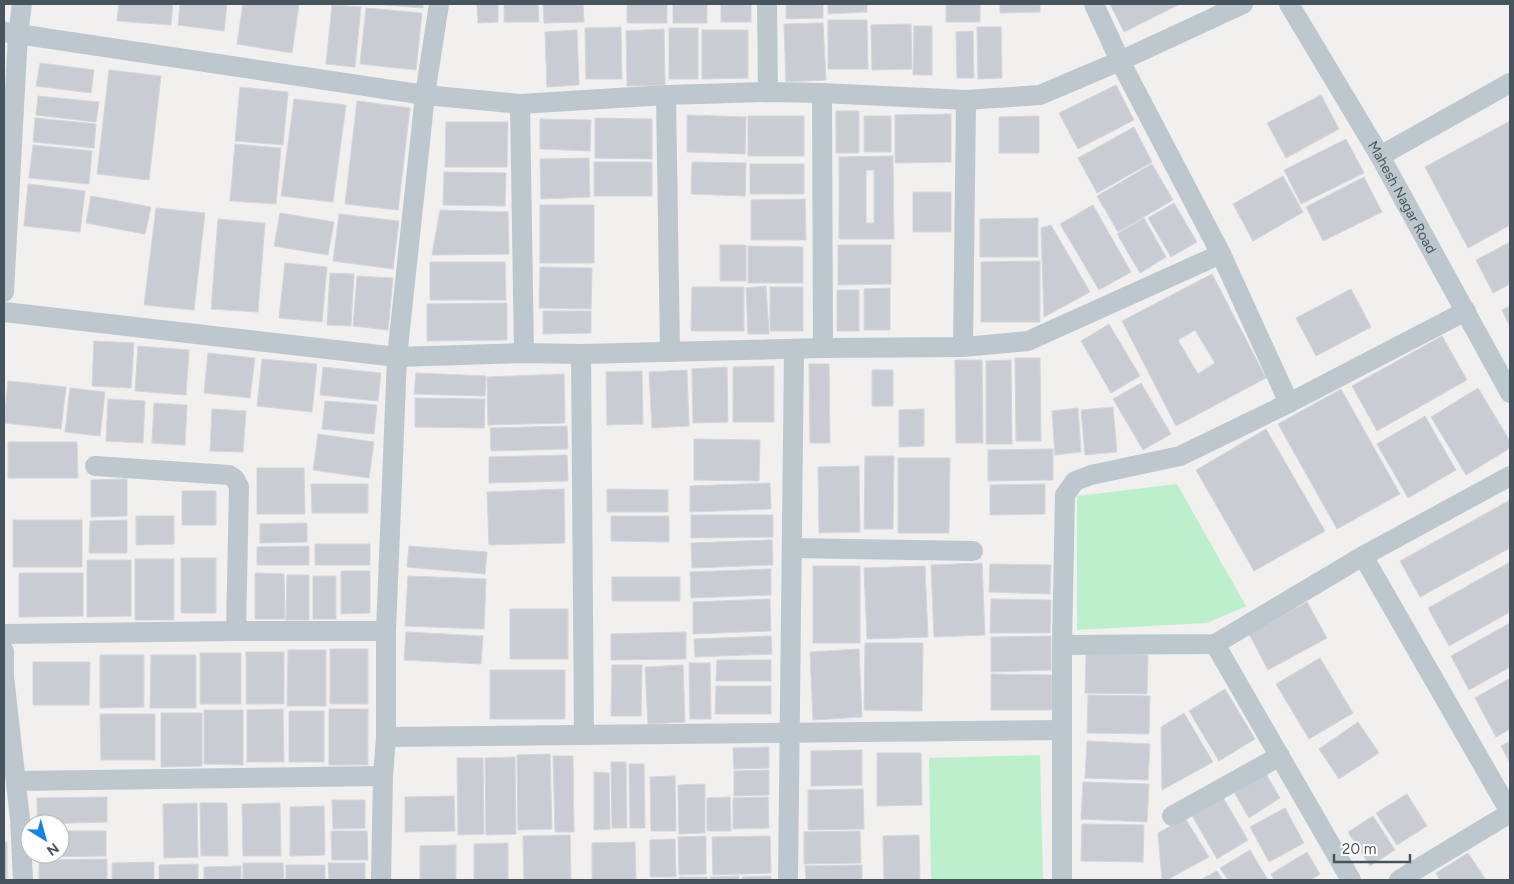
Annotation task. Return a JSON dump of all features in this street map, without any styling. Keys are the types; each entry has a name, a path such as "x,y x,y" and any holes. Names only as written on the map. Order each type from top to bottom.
{"street":[{"path":"4,292 11,33 22,4"},
{"path":"381,880 383,776 386,737 386,632 397,357 425,95 439,4"},
{"path":"767,4 768,92"},
{"path":"1094,4 1120,61 1221,254 1288,403"},
{"path":"11,33 425,95 520,104 666,95 768,92 966,100 1040,95 1120,61 1244,4"},
{"name":"Mahesh Nagar Road","path":"1289,4 1380,156 1510,393"},
{"path":"1380,156 1510,83"},
{"path":"822,93 824,348"},
{"path":"666,95 670,352"},
{"path":"963,347 966,100"},
{"path":"520,104 524,353"},
{"path":"4,312 397,357 524,353 581,354 824,348 963,347 1028,341 1221,254"},
{"path":"1062,880 1062,645 1066,495 1075,481 1091,475 1180,456 1288,403 1466,311"},
{"path":"788,880 794,350"},
{"path":"581,354 584,735"},
{"path":"95,466 229,474 235,479 239,487 236,631"},
{"path":"1062,645 1215,644 1363,556 1510,476"},
{"path":"792,548 973,551"},
{"path":"1363,556 1510,812 1399,880"},
{"path":"4,634 236,631 386,632"},
{"path":"1215,644 1351,880"},
{"path":"4,651 4,676 16,781 12,820 23,880"},
{"path":"386,737 1062,730"},
{"path":"1172,816 1280,756"},
{"path":"16,781 383,776"}],"green space":[{"path":"1177,484 1246,606 1207,623 1077,630 1077,496"},
{"path":"1040,755 1043,880 931,880 929,758"}],"building":[{"path":"119,4 173,4 171,25 117,21"},
{"path":"180,4 227,4 224,31 178,25"},
{"path":"243,4 299,4 292,53 237,44"},
{"path":"375,4 423,4 423,8"},
{"path":"477,4 498,4 498,22 478,23"},
{"path":"504,4 538,4 539,22 504,22"},
{"path":"543,4 583,4 584,22 544,23"},
{"path":"627,4 667,4 667,23 627,23"},
{"path":"673,4 707,4 707,23 673,23"},
{"path":"721,4 751,4 751,22 721,22"},
{"path":"786,4 823,4 823,18 786,19"},
{"path":"828,4 867,4 867,12 828,14"},
{"path":"946,4 980,4 980,22 946,22"},
{"path":"1000,4 1040,4 1040,12 1000,13"},
{"path":"1110,4 1180,4 1124,32"},
{"path":"332,5 361,7 355,67 326,64"},
{"path":"366,8 422,13 416,70 360,64"},
{"path":"828,20 867,20 868,69 828,69"},
{"path":"823,23 826,80 786,82 784,24"},
{"path":"911,24 912,69 872,70 871,25"},
{"path":"914,26 932,26 932,75 913,75"},
{"path":"621,27 622,79 586,79 585,28"},
{"path":"977,27 1001,27 1002,78 978,79"},
{"path":"669,28 698,28 698,79 669,79"},
{"path":"664,29 665,85 627,86 626,31"},
{"path":"577,30 579,85 547,87 545,32"},
{"path":"702,30 748,30 748,78 702,79"},
{"path":"973,31 974,78 957,78 956,32"},
{"path":"40,63 94,70 91,93 36,86"},
{"path":"109,70 161,76 149,180 97,174"},
{"path":"1116,85 1134,120 1078,149 1059,113"},
{"path":"240,87 288,92 283,145 235,141"},
{"path":"1321,95 1339,129 1286,158 1267,123"},
{"path":"38,96 99,102 96,122 36,115"},
{"path":"294,99 346,105 333,202 281,196"},
{"path":"357,101 410,108 398,210 345,204"},
{"path":"836,111 859,111 859,153 836,153"},
{"path":"951,114 951,162 895,163 895,115"},
{"path":"687,115 746,117 745,154 687,152"},
{"path":"748,116 804,116 804,156 748,156"},
{"path":"864,116 891,116 891,152 864,152"},
{"path":"1039,116 1039,153 999,153 999,117"},
{"path":"35,118 96,124 94,148 33,142"},
{"path":"595,118 652,119 652,159 595,158"},
{"path":"540,119 591,120 590,151 540,149"},
{"path":"1510,121 1510,225 1468,248 1425,167"},
{"path":"446,122 508,122 507,167 445,167"},
{"path":"1134,127 1152,162 1097,193 1078,158"},
{"path":"1346,139 1364,173 1301,204 1284,170"},
{"path":"235,144 281,148 276,204 230,201"},
{"path":"33,145 92,151 89,184 29,178"},
{"path":"893,156 894,239 839,239 839,157","holes":["866,170 874,170 874,223 866,223"]},
{"path":"589,158 590,197 541,199 540,159"},
{"path":"594,162 652,162 652,196 594,196"},
{"path":"692,162 746,163 745,196 691,194"},
{"path":"750,164 804,164 804,194 750,194"},
{"path":"1152,164 1173,200 1118,232 1097,196"},
{"path":"444,172 506,173 505,206 443,205"},
{"path":"1283,176 1303,212 1253,241 1233,204"},
{"path":"1364,177 1382,212 1323,241 1306,207"},
{"path":"28,184 85,191 80,232 24,226"},
{"path":"913,192 951,192 951,232 913,232"},
{"path":"91,196 151,207 145,234 86,223"},
{"path":"805,199 806,240 751,240 751,200"},
{"path":"1174,203 1197,242 1171,257 1148,218"},
{"path":"540,205 594,205 594,263 540,263"},
{"path":"1093,205 1131,272 1099,290 1060,224"},
{"path":"156,208 205,213 194,310 144,305"},
{"path":"440,210 508,212 509,254 432,255"},
{"path":"280,213 334,222 328,255 274,246"},
{"path":"339,214 399,221 393,269 333,261"},
{"path":"1038,218 1038,257 980,257 980,219"},
{"path":"1144,218 1166,257 1140,273 1117,234"},
{"path":"218,219 265,223 258,312 211,309"},
{"path":"1051,225 1090,292 1044,317 1041,228"},
{"path":"1510,242 1510,284 1493,293 1476,260"},
{"path":"720,245 746,245 746,281 720,281"},
{"path":"838,245 891,245 891,284 838,285"},
{"path":"748,246 803,247 803,283 748,283"},
{"path":"1040,261 1040,322 981,322 981,262"},
{"path":"430,262 505,262 506,300 430,300"},
{"path":"285,263 327,267 322,322 279,318"},
{"path":"540,267 592,268 591,309 539,308"},
{"path":"330,273 354,274 351,326 327,325"},
{"path":"1212,274 1266,378 1176,426 1122,321","holes":["1195,330 1215,363 1198,374 1178,340"]},
{"path":"357,276 393,278 388,330 353,326"},
{"path":"766,286 769,334 748,334 746,288"},
{"path":"692,287 744,287 744,331 691,331"},
{"path":"770,287 803,287 803,331 770,331"},
{"path":"890,288 890,330 864,330 864,289"},
{"path":"1351,289 1371,327 1316,356 1296,318"},
{"path":"837,290 859,290 859,331 837,331"},
{"path":"507,303 507,340 427,341 427,304"},
{"path":"1510,306 1510,327 1502,310"},
{"path":"543,311 591,311 591,333 543,334"},
{"path":"1109,324 1140,376 1111,393 1081,341"},
{"path":"1442,336 1467,380 1377,431 1352,386"},
{"path":"94,341 134,343 131,388 92,386"},
{"path":"138,346 189,350 186,395 135,391"},
{"path":"208,353 255,358 250,398 204,393"},
{"path":"1015,358 1040,358 1041,441 1016,441"},
{"path":"262,359 317,364 312,412 257,406"},
{"path":"955,360 982,360 983,443 956,443"},
{"path":"1011,360 1012,444 986,444 986,361"},
{"path":"809,364 829,364 830,443 810,443"},
{"path":"774,366 774,422 733,422 733,367"},
{"path":"323,367 381,373 378,401 320,395"},
{"path":"727,367 728,422 693,423 692,369"},
{"path":"687,370 689,426 652,428 649,372"},
{"path":"872,370 893,370 893,406 872,406"},
{"path":"642,371 643,424 607,425 606,372"},
{"path":"416,373 486,376 485,396 414,394"},
{"path":"564,374 565,423 488,425 487,377"},
{"path":"8,381 66,387 61,429 4,423"},
{"path":"1141,383 1171,434 1143,450 1113,399"},
{"path":"70,388 105,392 100,436 65,432"},
{"path":"1478,388 1510,441 1510,448 1466,475 1431,417"},
{"path":"1341,389 1400,494 1337,529 1278,424"},
{"path":"415,398 485,399 484,428 415,427"},
{"path":"108,399 145,401 143,443 106,441"},
{"path":"325,401 377,405 374,434 322,429"},
{"path":"154,403 187,405 185,445 152,443"},
{"path":"1113,407 1117,452 1085,455 1081,410"},
{"path":"1078,408 1081,452 1055,455 1052,411"},
{"path":"212,409 246,411 243,452 210,451"},
{"path":"924,409 924,446 899,447 899,410"},
{"path":"1425,416 1456,470 1408,498 1377,444"},
{"path":"567,426 568,449 491,451 490,428"},
{"path":"1266,429 1325,531 1254,571 1196,470"},
{"path":"318,434 374,442 369,478 313,470"},
{"path":"694,439 760,440 759,481 694,480"},
{"path":"8,442 77,442 78,478 8,478"},
{"path":"1053,449 1053,480 988,481 988,450"},
{"path":"567,455 568,481 489,483 489,457"},
{"path":"865,456 894,456 893,529 864,529"},
{"path":"898,458 950,458 949,533 898,533"},
{"path":"859,466 860,532 819,533 818,467"},
{"path":"257,468 304,468 305,514 257,514"},
{"path":"127,479 127,516 91,517 91,480"},
{"path":"770,483 771,509 690,512 690,486"},
{"path":"311,484 368,484 368,513 312,513"},
{"path":"1045,484 1045,514 990,515 990,485"},
{"path":"564,489 565,543 489,545 487,492"},
{"path":"607,489 668,490 668,512 607,512"},
{"path":"182,491 216,491 216,525 182,525"},
{"path":"1510,500 1510,548 1420,597 1400,561"},
{"path":"691,515 773,515 773,537 691,538"},
{"path":"136,516 174,516 174,544 136,545"},
{"path":"611,516 669,516 669,542 611,541"},
{"path":"13,520 82,520 82,567 13,567"},
{"path":"127,520 127,553 89,553 90,521"},
{"path":"307,523 307,542 260,543 260,524"},
{"path":"772,540 773,565 692,568 691,543"},
{"path":"315,544 370,544 370,565 315,565"},
{"path":"309,546 309,565 257,565 257,547"},
{"path":"409,546 487,552 485,574 407,567"},
{"path":"181,558 216,558 216,613 181,613"},
{"path":"135,559 174,559 174,620 135,620"},
{"path":"87,560 131,560 131,616 87,617"},
{"path":"1510,562 1510,612 1449,646 1428,608"},
{"path":"982,563 985,635 934,637 931,565"},
{"path":"990,564 1051,565 1050,594 989,592"},
{"path":"813,566 860,566 860,643 813,643"},
{"path":"925,566 928,637 867,639 864,568"},
{"path":"771,569 771,595 691,598 690,572"},
{"path":"341,571 370,571 370,613 341,614"},
{"path":"19,573 83,573 83,616 19,617"},
{"path":"255,573 284,574 285,619 255,619"},
{"path":"287,575 309,575 309,620 286,620"},
{"path":"313,576 336,576 336,619 313,619"},
{"path":"408,576 486,579 484,629 405,626"},
{"path":"612,577 680,577 680,601 612,601"},
{"path":"770,599 771,631 693,634 693,602"},
{"path":"991,599 1051,600 1050,633 990,633"},
{"path":"1307,602 1327,638 1268,670 1249,634"},
{"path":"510,609 568,609 568,659 510,659"},
{"path":"1510,623 1510,667 1469,690 1451,656"},
{"path":"406,632 483,636 481,664 404,660"},
{"path":"686,632 686,659 611,660 611,634"},
{"path":"771,636 772,654 695,657 694,639"},
{"path":"1051,636 1051,670 991,672 991,637"},
{"path":"865,643 923,643 922,711 864,710"},
{"path":"330,649 368,649 368,704 330,704"},
{"path":"859,649 862,717 813,720 810,652"},
{"path":"288,650 326,650 326,706 287,706"},
{"path":"246,652 284,652 284,704 246,704"},
{"path":"200,653 241,653 241,704 200,704"},
{"path":"1086,654 1148,655 1147,694 1085,693"},
{"path":"100,655 144,655 144,707 100,708"},
{"path":"151,655 196,655 196,708 150,708"},
{"path":"1320,658 1353,713 1309,739 1276,684"},
{"path":"717,660 771,660 771,681 716,681"},
{"path":"33,662 90,662 89,705 33,705"},
{"path":"689,663 710,663 711,719 690,719"},
{"path":"612,665 642,665 641,716 611,716"},
{"path":"683,665 685,722 648,724 645,667"},
{"path":"490,670 565,670 565,719 490,719"},
{"path":"991,674 1052,675 1052,710 991,710"},
{"path":"1510,678 1510,729 1496,737 1475,698"},
{"path":"716,686 771,686 771,714 715,714"},
{"path":"1225,689 1255,739 1219,761 1189,711"},
{"path":"1088,695 1150,696 1149,734 1087,733"},
{"path":"283,709 284,762 247,762 247,710"},
{"path":"329,709 368,709 368,765 329,765"},
{"path":"204,710 243,710 243,765 204,764"},
{"path":"289,711 324,711 324,762 289,762"},
{"path":"161,713 202,713 202,766 161,767"},
{"path":"1184,713 1213,762 1162,790 1161,727"},
{"path":"100,714 155,714 155,760 101,760"},
{"path":"1358,722 1379,753 1339,779 1319,749"},
{"path":"1087,741 1150,744 1148,780 1085,778"},
{"path":"1510,741 1510,763 1501,746"},
{"path":"769,747 769,768 734,769 733,748"},
{"path":"862,750 862,785 811,786 811,751"},
{"path":"877,753 921,753 922,805 877,806"},
{"path":"550,754 552,829 518,830 517,755"},
{"path":"553,756 573,756 574,832 555,832"},
{"path":"515,757 516,834 486,835 485,758"},
{"path":"457,758 483,758 484,834 458,835"},
{"path":"611,762 626,762 627,828 612,828"},
{"path":"629,764 644,764 645,828 630,828"},
{"path":"769,770 769,795 734,796 734,771"},
{"path":"594,772 609,773 610,829 594,830"},
{"path":"1266,774 1280,798 1249,818 1234,792"},
{"path":"675,776 676,831 651,831 650,777"},
{"path":"1083,782 1149,784 1147,822 1081,819"},
{"path":"705,784 705,833 679,834 678,785"},
{"path":"863,789 864,829 808,830 808,790"},
{"path":"1221,794 1248,840 1217,859 1190,812"},
{"path":"1407,794 1427,826 1397,845 1376,813"},
{"path":"454,796 455,831 405,832 405,797"},
{"path":"107,797 107,822 70,823 70,814 37,814 37,798"},
{"path":"730,797 731,831 707,831 707,798"},
{"path":"768,797 769,828 733,829 733,798"},
{"path":"332,800 365,800 365,828 333,829"},
{"path":"197,803 198,857 164,858 163,804"},
{"path":"200,803 227,803 228,856 201,856"},
{"path":"280,803 281,856 243,856 242,804"},
{"path":"324,806 325,855 290,856 290,807"},
{"path":"1285,808 1304,843 1269,862 1250,827"},
{"path":"1373,816 1395,850 1370,866 1348,832"},
{"path":"1185,818 1209,857 1167,880 1162,880 1158,833"},
{"path":"1082,824 1144,825 1143,862 1081,861"},
{"path":"70,831 106,831 106,856 70,857"},
{"path":"331,831 367,831 368,860 332,860"},
{"path":"860,831 861,863 804,864 804,832"},
{"path":"570,835 571,880 524,880 523,836"},
{"path":"919,835 920,880 884,880 883,836"},
{"path":"706,836 706,874 679,875 678,837"},
{"path":"770,836 771,873 713,875 712,837"},
{"path":"675,839 676,877 650,877 650,840"},
{"path":"4,842 7,842 7,880 4,880"},
{"path":"635,842 636,880 592,880 592,843"},
{"path":"508,843 508,880 474,880 474,844"},
{"path":"456,845 456,880 420,880 420,846"},
{"path":"1250,850 1268,880 1228,880 1220,868"},
{"path":"1307,852 1320,874 1311,880 1274,880 1271,874"},
{"path":"1468,853 1486,880 1440,880 1436,873"},
{"path":"107,859 107,880 39,880 39,864 70,864 70,860"},
{"path":"154,862 154,880 112,880 112,863"},
{"path":"243,863 283,863 284,880 243,880"},
{"path":"328,863 365,863 365,880 329,880"},
{"path":"198,864 198,880 159,880 159,865"},
{"path":"286,865 325,865 325,880 286,880"},
{"path":"862,865 862,880 806,880 805,866"},
{"path":"241,866 241,880 204,880 204,867"},
{"path":"1217,871 1223,880 1200,880"},
{"path":"739,876 739,880 710,880 710,877"},
{"path":"771,876 771,880 742,880 742,877"},
{"path":"679,877 707,877 707,880 679,880"}]}
